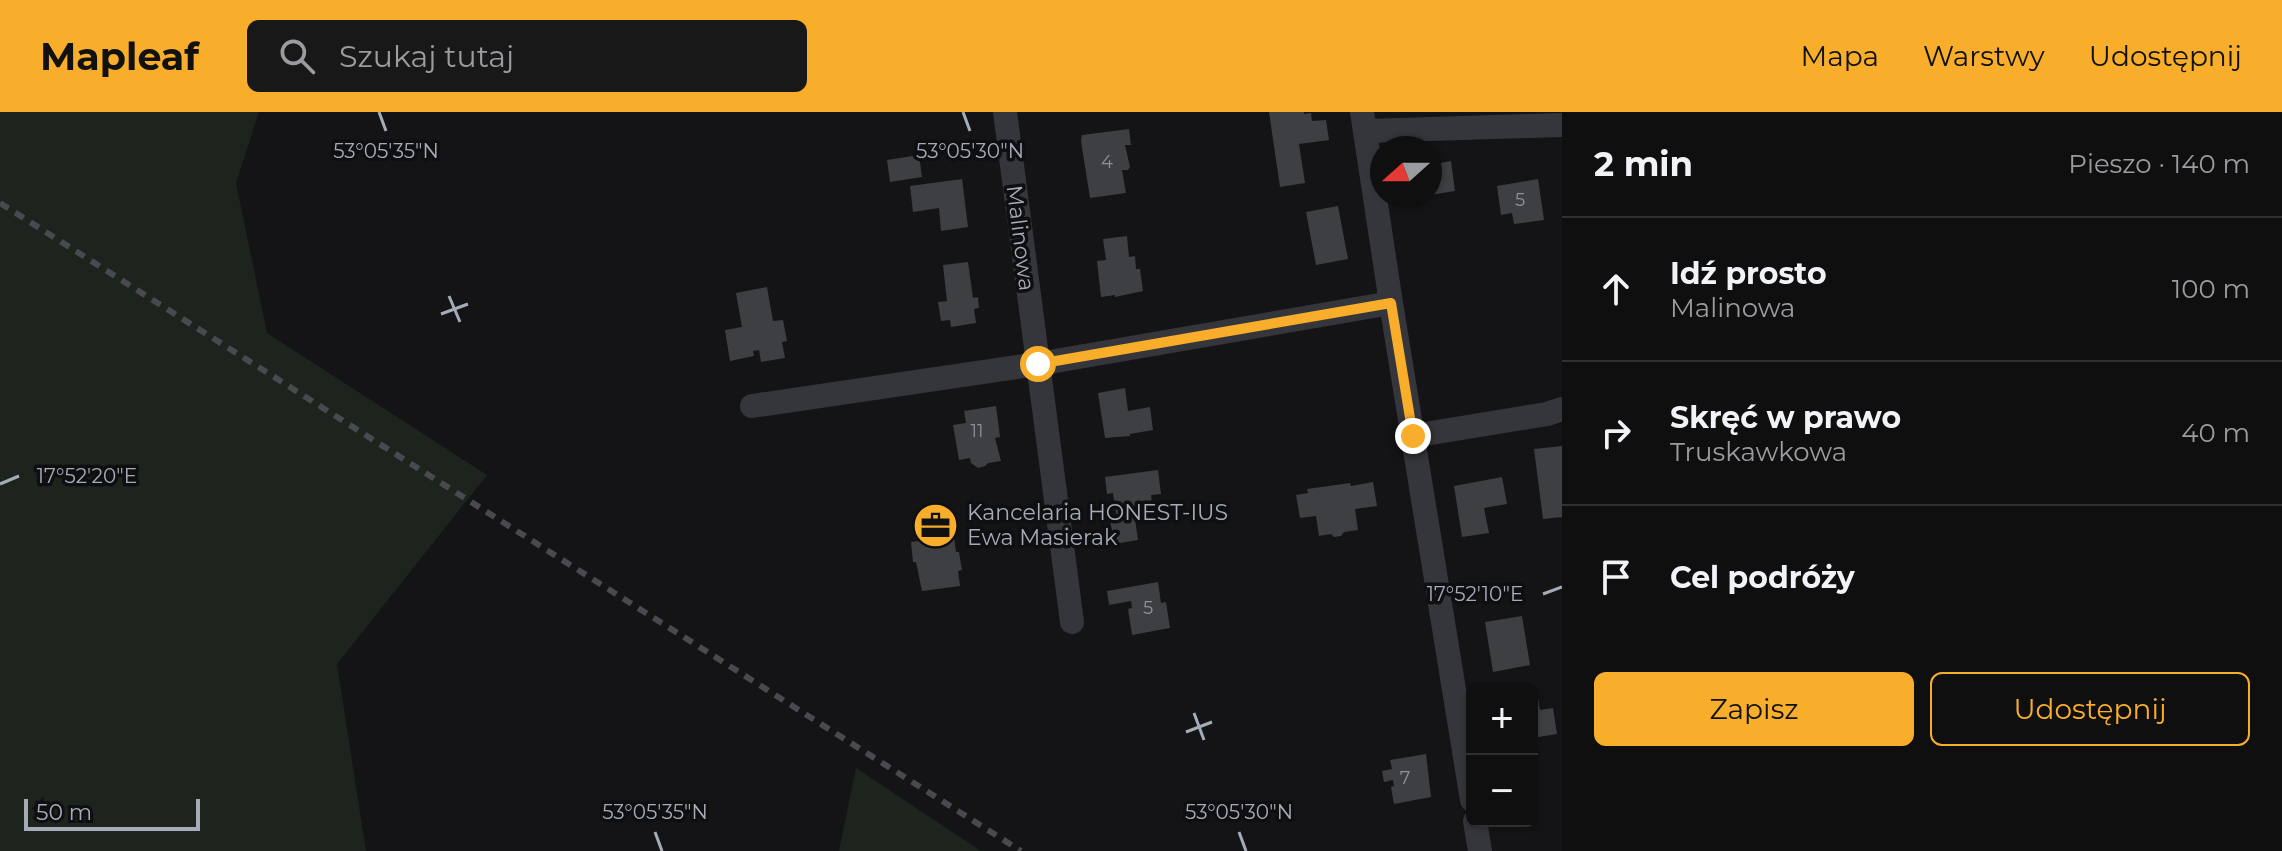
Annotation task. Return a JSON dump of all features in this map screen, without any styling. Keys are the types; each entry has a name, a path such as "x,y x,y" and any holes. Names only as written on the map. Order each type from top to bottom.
{"street":[{"name":"Malinowa","path":"1005,112 1072,622"},
{"path":"1466,763 1364,121 1562,125"},
{"path":"752,406 1038,364 1391,303"},
{"path":"1413,436 1562,409"},
{"path":"1476,827 1480,851"}],"shaded area":[{"path":"0,112 259,112 236,183 267,333 487,475 337,664 366,851 0,851"},
{"path":"856,768 981,851 839,851"}],"building":[{"path":"1269,112 1304,112 1311,113 1312,121 1326,120 1329,140 1299,144 1305,183 1280,187"},
{"path":"1129,129 1131,145 1125,145 1130,167 1122,170 1126,193 1090,198 1082,135"},
{"path":"919,155 922,177 890,182 887,160"},
{"path":"1451,161 1455,191 1442,193 1442,163"},
{"path":"962,179 968,227 941,231 939,208 913,212 910,186"},
{"path":"1538,179 1544,220 1514,224 1512,213 1501,215 1497,186"},
{"path":"1338,206 1348,259 1316,265 1306,212"},
{"path":"1127,236 1129,257 1135,256 1143,291 1101,297 1097,261 1106,260 1103,239"},
{"path":"968,262 973,298 978,297 979,308 974,309 976,323 951,327 950,320 941,321 938,302 947,301 943,265"},
{"path":"767,287 773,321 783,320 787,341 782,342 785,358 761,362 759,350 753,351 754,356 730,361 725,330 742,327 736,293"},
{"path":"1125,388 1128,411 1150,407 1153,430 1105,438 1098,393"},
{"path":"996,406 1000,437 995,438 1001,461 978,468 970,458 959,460 953,425 966,423 964,411"},
{"path":"1562,446 1562,517 1543,519 1534,449"},
{"path":"1158,470 1161,494 1151,495 1153,510 1148,517 1135,519 1138,540 1114,544 1110,519 1117,518 1113,493 1107,494 1105,477"},
{"path":"1502,477 1507,504 1484,508 1489,533 1462,537 1454,486"},
{"path":"1373,482 1377,506 1355,509 1358,530 1344,532 1341,536 1319,536 1316,516 1300,518 1296,495 1308,493 1307,489"},
{"path":"946,510 950,537 954,537 956,552 959,552 962,570 958,571 960,586 922,591 916,562 913,562 911,542 919,541 915,515"},
{"path":"1158,582 1161,603 1166,602 1170,628 1132,635 1128,609 1132,608 1131,601 1109,605 1107,591"},
{"path":"1522,616 1530,665 1493,672 1485,622"},
{"path":"1538,698 1540,710 1553,708 1557,734 1538,737"},
{"path":"1426,754 1431,797 1394,804 1393,780 1384,782 1382,771 1392,769 1390,760"}],"railway":[{"path":"0,203 1021,851"}],"place":[{"name":"Kancelaria HONEST-IUS Ewa Masierak","path":"936,525"}],"route":[{"path":"1038,364 1391,303 1413,436"}]}
